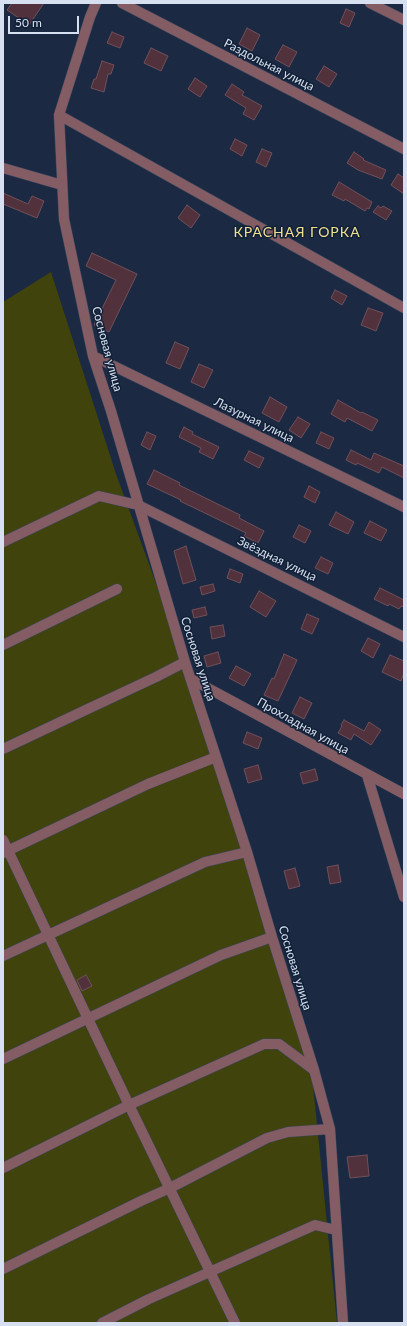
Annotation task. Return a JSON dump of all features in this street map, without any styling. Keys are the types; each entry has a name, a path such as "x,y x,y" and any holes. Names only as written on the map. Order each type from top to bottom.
{"street":[{"name":"Сосновая улица","path":"96,3 59,114 64,219 94,356 185,662 247,852 314,1070 330,1129 342,1323"},
{"name":"Раздольная улица","path":"122,3 404,149"},
{"path":"370,3 404,20"},
{"path":"59,114 404,308"},
{"path":"3,168 62,185"},
{"name":"Лазурная улица","path":"94,356 404,507"},
{"name":"Звёздная улица","path":"3,542 99,496 138,505 404,636"},
{"path":"3,645 117,589"},
{"path":"3,749 185,662"},
{"name":"Прохладная улица","path":"191,679 404,794"},
{"path":"6,852 148,784 216,757"},
{"path":"367,775 404,897"},
{"path":"3,840 6,852 235,1323"},
{"path":"3,956 205,862 247,852"},
{"path":"3,1060 221,955 272,936"},
{"path":"3,1168 129,1105 264,1044 279,1044 314,1070"},
{"path":"3,1269 170,1188 267,1138 288,1132 330,1129"},
{"path":"102,1323 149,1299 315,1225 336,1230"}],"shaded area":[{"path":"51,272 116,474 191,679 313,1085 337,1323 3,1323 3,302"}],"building":[{"path":"12,3 44,3 29,25 7,10"},
{"path":"346,9 355,13 349,27 340,23"},
{"path":"247,28 260,35 252,51 239,44"},
{"path":"112,32 124,37 120,48 107,43"},
{"path":"283,45 297,52 289,67 275,59"},
{"path":"151,48 168,56 161,71 144,63"},
{"path":"102,61 114,65 111,74 108,74 104,92 91,88 94,79 96,79"},
{"path":"324,66 337,74 329,87 316,79"},
{"path":"195,78 207,86 200,97 188,89"},
{"path":"232,84 244,92 242,95 262,106 254,120 243,114 246,108 225,95"},
{"path":"235,139 247,145 242,156 230,149"},
{"path":"262,149 272,153 266,167 256,162"},
{"path":"354,152 364,159 363,160 386,170 382,179 358,170 347,163"},
{"path":"398,174 404,178 404,194 391,185"},
{"path":"339,182 372,202 369,209 367,208 365,211 345,199 344,201 332,195"},
{"path":"3,193 28,204 32,196 44,201 37,218 3,204"},
{"path":"187,205 200,215 191,228 178,218"},
{"path":"378,206 381,208 383,206 392,211 386,220 373,212"},
{"path":"92,253 137,274 109,332 94,325 116,280 86,266"},
{"path":"335,290 347,296 342,305 331,298"},
{"path":"368,308 383,313 376,331 361,325"},
{"path":"175,342 189,348 180,369 166,363"},
{"path":"199,364 213,370 204,388 191,382"},
{"path":"270,397 287,407 279,422 262,413"},
{"path":"338,400 361,413 362,412 378,420 372,431 347,418 345,422 331,414"},
{"path":"298,417 310,424 301,438 289,430"},
{"path":"184,427 193,432 192,434 219,447 213,459 199,452 201,448 179,437"},
{"path":"147,432 156,436 150,450 141,445"},
{"path":"321,432 334,438 329,449 316,443"},
{"path":"351,450 371,460 374,453 404,466 404,478 382,467 379,473 357,463 356,465 346,460"},
{"path":"249,451 264,458 259,468 244,460"},
{"path":"154,470 180,483 179,485 240,515 239,518 264,531 258,543 244,536 246,533 147,484"},
{"path":"309,486 320,492 315,503 304,497"},
{"path":"336,512 354,522 348,534 329,525"},
{"path":"370,521 387,530 381,541 364,533"},
{"path":"299,525 311,531 305,543 293,537"},
{"path":"186,546 196,580 183,584 174,551"},
{"path":"321,557 333,563 328,574 315,568"},
{"path":"230,569 243,574 240,583 227,578"},
{"path":"213,584 215,591 202,595 200,587"},
{"path":"380,588 404,600 404,607 401,606 399,609 389,604 388,606 374,599"},
{"path":"259,591 276,601 266,617 250,607"},
{"path":"205,607 207,615 194,618 192,610"},
{"path":"307,614 319,619 312,634 301,629"},
{"path":"223,625 225,636 212,639 210,627"},
{"path":"368,638 380,644 373,658 361,651"},
{"path":"218,652 221,663 207,667 204,656"},
{"path":"284,654 297,660 278,701 264,695 272,678 274,679"},
{"path":"390,655 404,661 404,673 401,681 382,672"},
{"path":"236,666 251,674 244,686 229,678"},
{"path":"300,697 312,703 304,719 292,713"},
{"path":"344,720 364,731 369,722 381,730 371,745 354,734 351,740 338,733"},
{"path":"247,732 262,738 258,749 243,743"},
{"path":"258,765 262,779 248,783 244,769"},
{"path":"315,769 318,780 303,784 300,773"},
{"path":"338,865 341,882 330,884 327,867"},
{"path":"295,868 300,886 289,889 284,871"},
{"path":"86,975 92,986 82,991 77,980"},
{"path":"367,1155 369,1176 350,1178 347,1157"}],"district":[{"name":"КРАСНАЯ ГОРКА","path":"297,232"}]}
